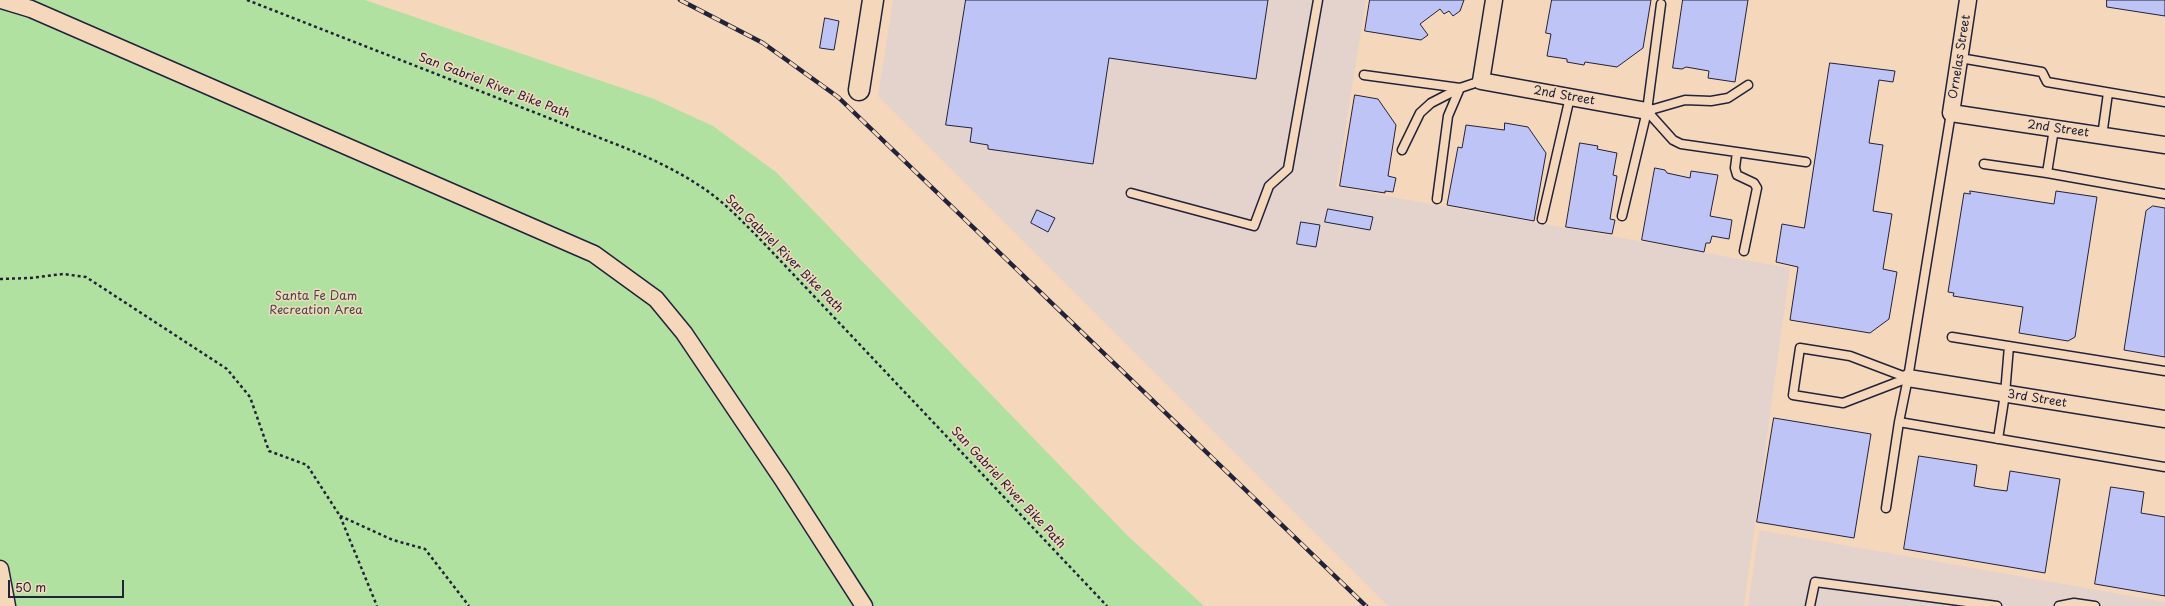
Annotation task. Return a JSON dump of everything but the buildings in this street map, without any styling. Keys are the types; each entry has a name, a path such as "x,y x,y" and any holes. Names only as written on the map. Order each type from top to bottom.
{"street":[{"path":"0,0 32,9 600,259 656,299 684,333 779,474 864,606"},
{"path":"859,90 873,0"},
{"path":"1481,81 1494,0"},
{"name":"Ornelas Street","path":"1951,113 1968,0"},
{"name":"2nd Street","path":"1481,81 1647,111"},
{"name":"2nd Street","path":"1951,113 2165,145"},
{"name":"3rd Street","path":"1908,378 2165,419"},
{"path":"0,569 7,606"}],"lane":[{"path":"1131,193 1254,226 1270,186 1288,169 1318,0"},
{"path":"1622,216 1647,111 1660,4"},
{"path":"1960,58 2042,72 2047,82 2165,102"},
{"path":"1364,75 1460,88"},
{"path":"1402,150 1420,113 1431,103 1460,88 1481,81"},
{"path":"1647,111 1685,100 1711,101 1728,98 1748,85"},
{"path":"1437,199 1448,116 1460,88"},
{"path":"2102,136 2108,93"},
{"path":"1542,219 1570,97"},
{"path":"1647,111 1674,140 1681,144 1806,162"},
{"path":"1886,508 1951,113"},
{"path":"2047,173 2054,129"},
{"path":"1738,152 1735,168 1737,176 1754,183 1757,188 1744,252"},
{"path":"1984,164 2047,173 2165,194"},
{"path":"1952,337 2165,371"},
{"path":"1998,439 2005,394 2009,346"},
{"path":"1800,348 1850,356 1908,378 1843,402 1793,395 1800,348"},
{"path":"1899,422 2165,467"},
{"path":"1810,606 1815,582 1997,606"},
{"path":"2059,606 2074,603 2095,606"}],"path":[{"name":"San Gabriel River Bike Path","path":"246,0 624,147 680,173 701,186 721,202 758,237 1107,606"},
{"path":"0,279 30,278 62,274 86,277 227,369 250,397 269,451 307,465 340,516 377,606"},
{"path":"340,516 393,540 425,549 469,606"}],"shaded area":[{"path":"893,0 1366,0 1336,187 1790,268 1744,606 1388,606 878,96"},
{"path":"1759,530 2165,602 2165,606 1748,606"}],"green space":[{"name":"Santa Fe Dam Recreation Area","path":"0,0 365,0 654,99 713,126 776,172 1128,536 1204,606 0,606"}],"railway":[{"path":"680,0 763,43 838,97 1366,606"}]}
